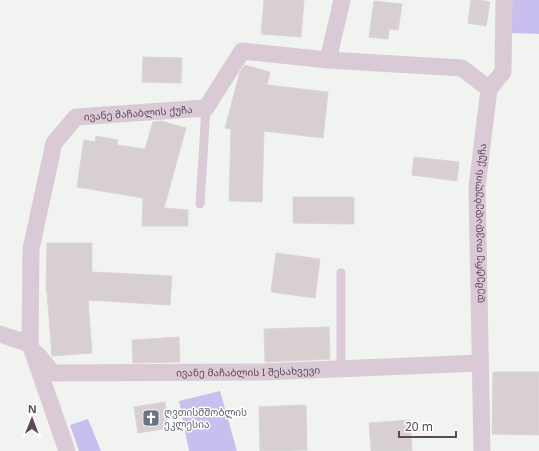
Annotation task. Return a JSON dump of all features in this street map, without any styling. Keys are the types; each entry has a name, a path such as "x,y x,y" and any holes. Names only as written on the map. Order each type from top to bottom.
{"street":[{"path":"328,60 342,0"},
{"path":"488,89 503,72 504,0"},
{"name":"ივანე მაჩაბლის ქუჩა","path":"67,451 30,344 31,249 54,143 76,117 206,108 242,51 328,60 462,68 488,89"},
{"name":"დემეტრე თავდადებულის ქუჩა","path":"482,451 477,188 488,89"},
{"path":"0,334 30,344"},
{"name":"ივანე მაჩაბლის I შესახვევი","path":"30,344 53,373 263,372 480,362"}],"lane":[{"path":"200,204 206,108"},
{"path":"341,273 341,369"}],"shaded area":[{"path":"512,0 539,0 539,34 511,33"},
{"path":"220,391 237,451 189,451 179,401"},
{"path":"88,419 101,451 79,451 70,425"}],"building":[{"path":"264,0 304,0 301,37 261,34"},
{"path":"471,0 490,2 486,26 468,23"},
{"path":"374,1 402,4 398,30 389,29 388,39 369,37"},
{"path":"143,57 182,58 181,83 142,82"},
{"path":"245,65 270,72 267,85 328,92 323,138 264,131 262,202 229,201 231,129 225,128 240,72"},
{"path":"161,121 186,128 164,208 188,210 188,226 142,226 143,198 77,187 84,140 95,142 96,136 118,140 117,145 145,149 153,122"},
{"path":"414,157 459,162 457,181 412,175"},
{"path":"293,197 354,197 354,224 293,223"},
{"path":"47,243 92,243 92,272 172,276 170,305 88,300 92,353 52,356 46,291"},
{"path":"276,253 320,259 315,298 271,292"},
{"path":"329,327 330,359 265,362 264,329"},
{"path":"179,337 180,362 133,363 132,340"},
{"path":"493,372 539,372 539,435 492,434"},
{"name":"ღვთისმშობლის ეკლესია","path":"165,402 169,428 138,433 134,407"},
{"path":"306,405 307,450 260,451 259,407"},
{"path":"410,420 412,451 371,451 369,423"}],"place":[{"name":"ღვთისმშობლის ეკლესია","path":"151,418"}]}
